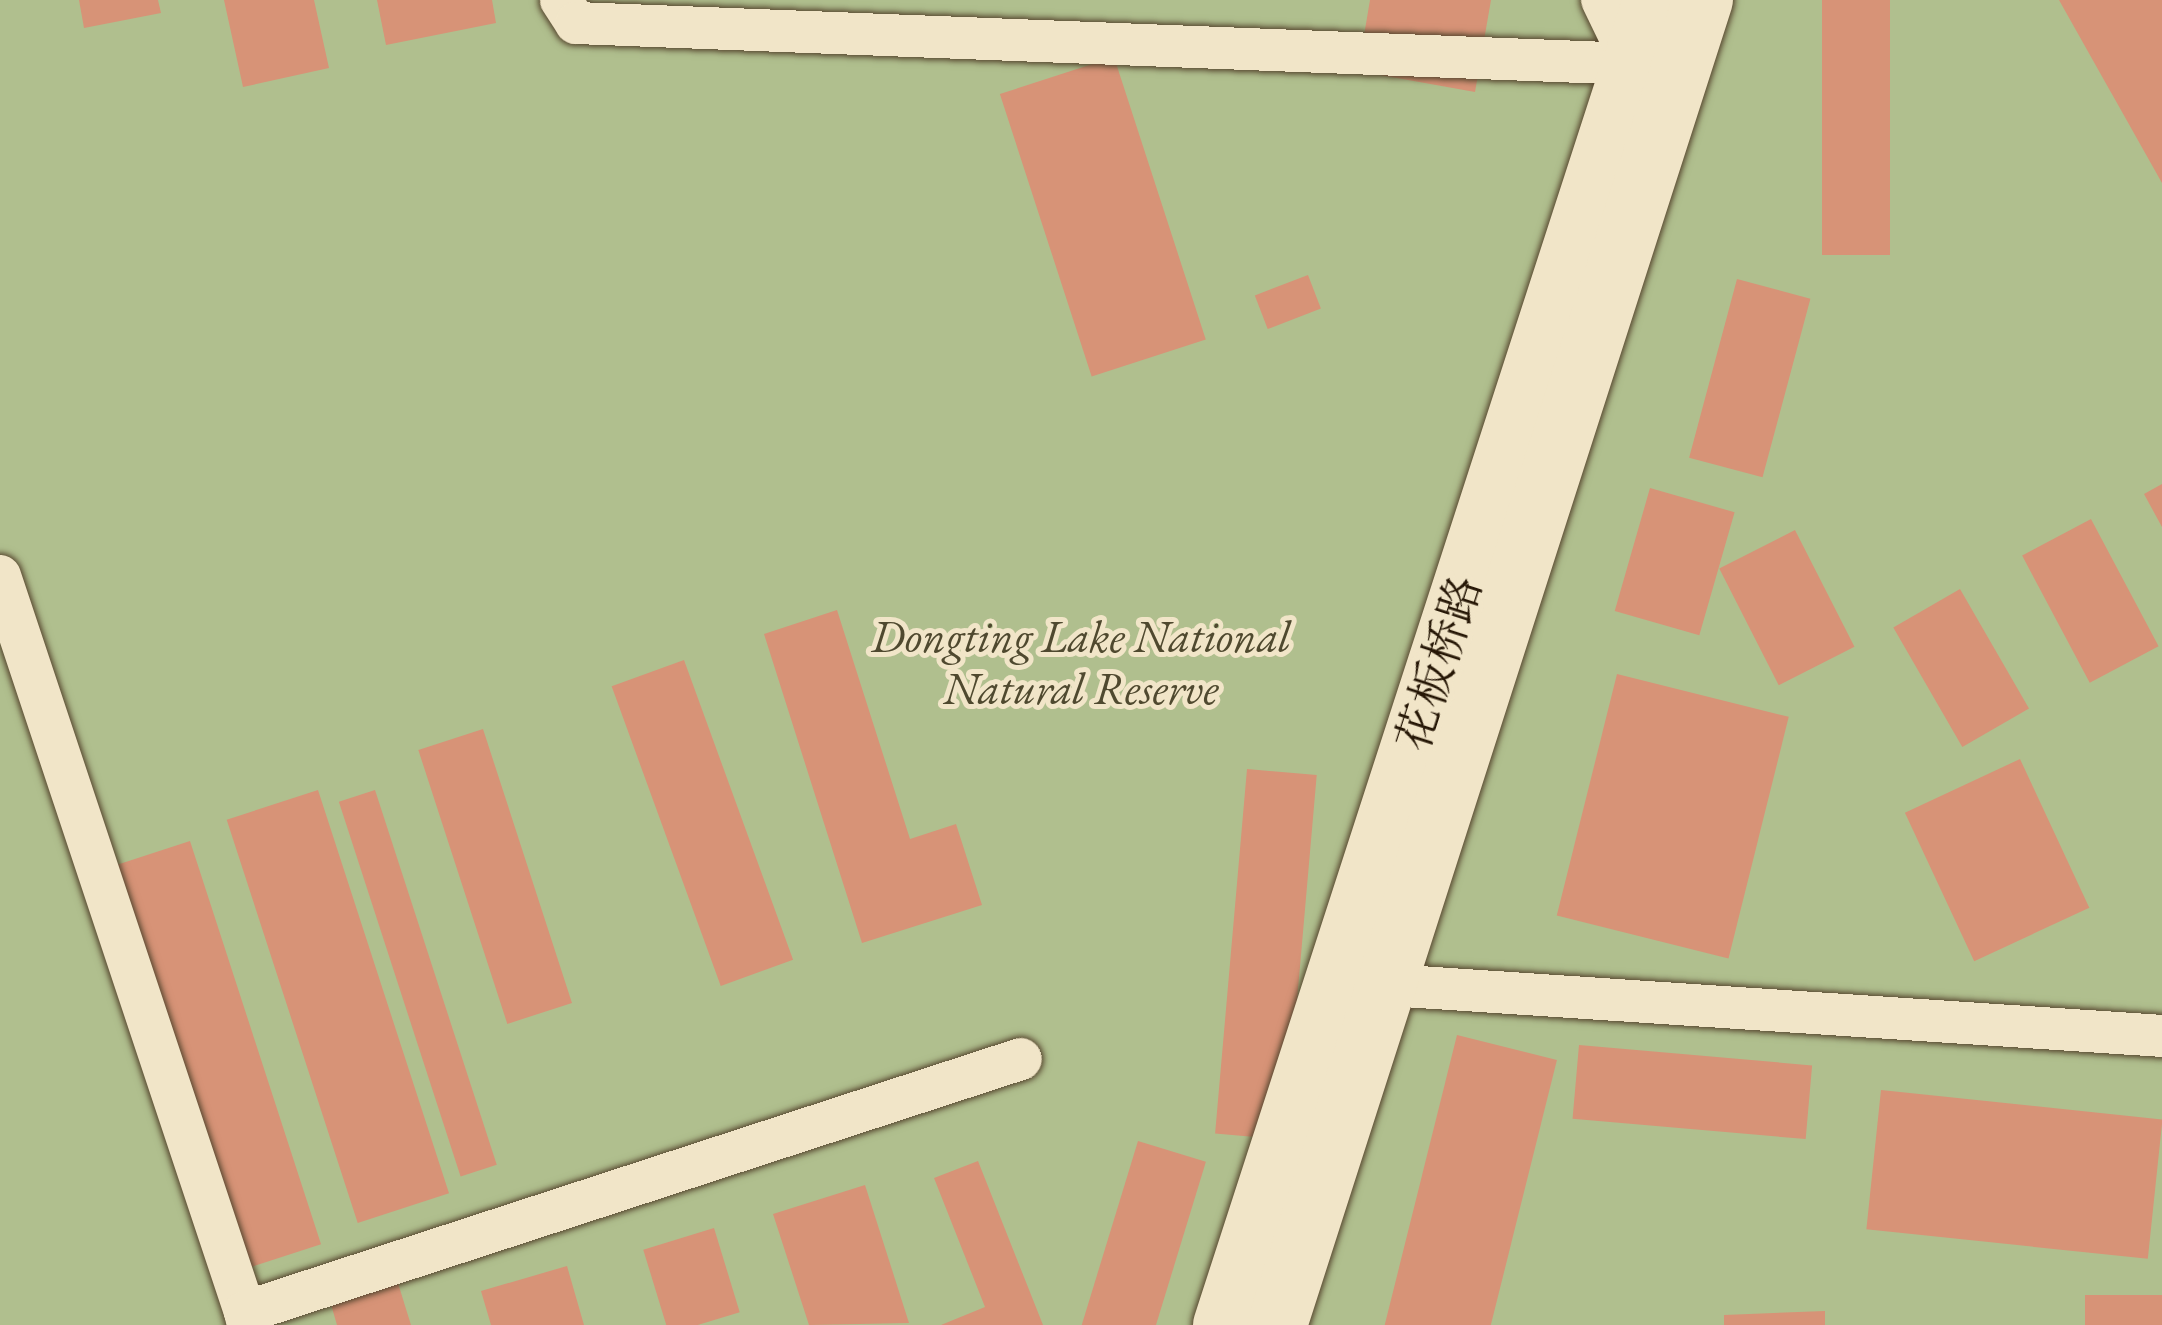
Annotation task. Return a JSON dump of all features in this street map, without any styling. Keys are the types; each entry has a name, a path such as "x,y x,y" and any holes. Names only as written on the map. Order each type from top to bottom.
{"street":[{"path":"561,0 577,23 1633,64 1602,0"},
{"name":"花板桥路","path":"1223,1325 1653,0"},
{"name":"花板桥路","path":"1277,1325 1703,0"},
{"path":"0,576 246,1319 1021,1059"},
{"path":"1389,985 2162,1036"}],"green space":[{"name":"Dongting Lake National Natural Reserve","path":"0,0 2162,0 2162,1325 0,1325"}],"building":[{"path":"79,0 158,0 161,13 84,28"},
{"path":"224,0 314,0 329,68 243,87"},
{"path":"377,0 492,0 496,23 386,45"},
{"path":"1370,0 1491,0 1475,92 1358,71"},
{"path":"1822,0 1890,0 1890,255 1822,255"},
{"path":"2059,0 2162,0 2162,183"},
{"path":"1114,57 1206,339 1092,377 1000,94"},
{"path":"1308,275 1321,309 1268,329 1255,295"},
{"path":"1737,279 1810,299 1763,477 1689,458"},
{"path":"2162,484 2162,527 2144,494"},
{"path":"1650,488 1735,512 1699,635 1615,611"},
{"path":"2091,519 2159,646 2090,683 2022,556"},
{"path":"1795,530 1854,647 1779,685 1719,569"},
{"path":"1960,589 2029,709 1962,747 1893,628"},
{"path":"837,610 910,839 956,824 982,905 862,943 764,634"},
{"path":"684,660 793,960 721,986 612,686"},
{"path":"1617,674 1789,717 1729,958 1557,916"},
{"path":"483,729 572,1003 507,1024 418,750"},
{"path":"2020,759 2089,908 1974,961 1905,813"},
{"path":"1247,769 1317,775 1285,1140 1215,1134"},
{"path":"318,790 449,1193 358,1223 227,820"},
{"path":"375,790 497,1165 461,1176 339,802"},
{"path":"190,841 321,1244 246,1269 115,865"},
{"path":"1457,1035 1557,1060 1491,1325 1385,1325"},
{"path":"1579,1045 1812,1065 1806,1139 1573,1119"},
{"path":"1881,1090 2162,1120 2148,1259 1866,1229"},
{"path":"1138,1141 1206,1162 1156,1325 1082,1325"},
{"path":"978,1161 1043,1325 941,1325 985,1307 934,1178"},
{"path":"865,1185 909,1323 809,1325 773,1214"},
{"path":"714,1228 740,1312 698,1325 666,1325 643,1250"},
{"path":"567,1266 584,1325 491,1325 481,1291"},
{"path":"397,1280 411,1325 337,1325 330,1301"},
{"path":"2085,1295 2162,1295 2162,1325 2085,1325"},
{"path":"1825,1311 1825,1325 1724,1325 1724,1315"}]}
